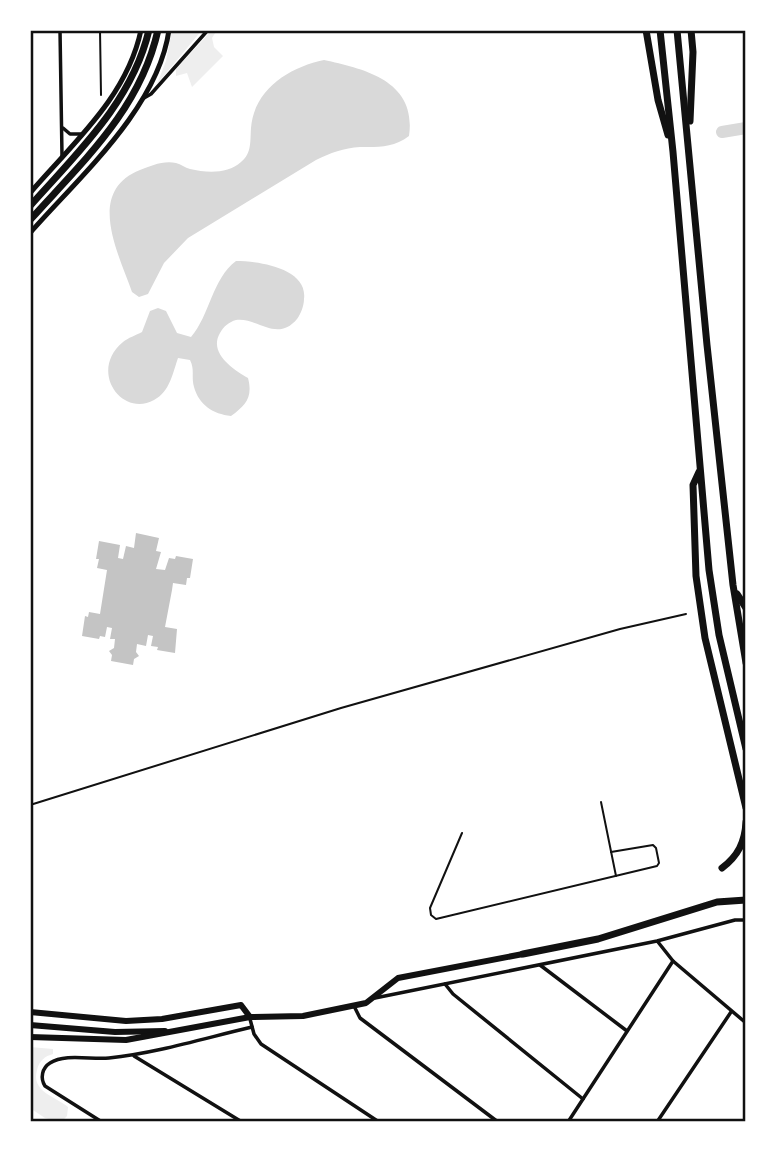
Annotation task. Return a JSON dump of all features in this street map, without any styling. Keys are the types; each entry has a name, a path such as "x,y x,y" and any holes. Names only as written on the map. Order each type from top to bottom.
{"highway":[{"path":"30,206 97,130 122,97 137,68 149,30"},
{"path":"30,220 131,101 146,69 158,30"},
{"path":"646,30 658,100 673,152"},
{"path":"660,30 709,570 719,635 746,749"},
{"path":"677,30 733,585 746,663"},
{"path":"689,149 693,52 691,30"},
{"path":"700,471 693,485 696,576 707,648 746,808"},
{"path":"733,585 746,608"},
{"path":"722,868 738,852 746,822"},
{"path":"523,954 598,939 717,902 746,900"}],"main road":[{"path":"30,193 115,93 132,61 141,30"},
{"path":"30,233 116,137 144,98 159,67 169,30"},
{"path":"30,1037 126,1040 250,1017 303,1016 366,1003 398,978 523,954"},
{"path":"30,1012 135,1021 241,1005 250,1017"},
{"path":"30,1024 115,1032 181,1031"}],"street":[{"path":"61,30 62,156"},
{"path":"144,98 151,94 208,30"},
{"path":"62,125 70,134 82,134"},
{"path":"375,998 657,941 735,920 746,920"},
{"path":"657,941 673,961 746,1023"},
{"path":"568,1122 673,961"},
{"path":"540,965 627,1031"},
{"path":"445,984 453,994 583,1099"},
{"path":"354,1005 360,1018 498,1122"},
{"path":"657,1122 731,1012"},
{"path":"250,1017 261,1044 379,1122"},
{"path":"102,1122 49,1090 42,1077 49,1063 58,1060 107,1059 133,1055 252,1027"},
{"path":"133,1055 242,1122"}],"lane":[{"path":"30,805 341,708 620,629 686,614"},
{"path":"601,802 616,876"},
{"path":"462,833 430,908 431,915 436,919 658,866 656,848 653,845 611,852"}],"path":[{"path":"100,30 101,95"}],"shaded area":[{"path":"172,30 202,30 157,84 166,61"},
{"path":"212,30 217,30 212,38 214,47 223,56 192,87 187,73 176,76 176,69"},
{"path":"324,60 371,74 396,90 405,102 409,117 409,136 391,145 348,148 316,160 188,238 164,263 148,294 139,297 132,292 110,225 110,208 114,193 123,180 140,170 162,163 171,162 210,172 224,171 236,166 249,151 254,114 266,91 287,74"},
{"path":"236,261 268,265 290,273 303,288 304,299 297,319 282,329 236,320 220,333 217,347 220,354 230,366 248,378 249,395 241,408 231,416 208,408 196,393 190,360 178,358 164,392 154,400 142,404 131,403 121,397 113,389 109,366 113,354 123,342 142,332 150,311 158,308 166,311 177,333 191,337 203,318 216,287"},
{"path":"30,1047 53,1049 53,1054 39,1064 36,1077 37,1084 45,1093 68,1107 67,1116 61,1122 45,1118 30,1108"}],"building":[{"path":"136,533 159,538 156,551 161,552 156,569 165,570 169,558 175,559 176,556 193,559 186,585 173,583 165,627 177,629 175,653 157,650 158,647 151,646 153,636 148,635 146,646 137,644 136,652 139,656 134,659 133,665 111,661 112,655 109,651 114,648 115,639 110,639 112,628 107,627 105,637 100,636 99,639 82,636 85,616 88,617 89,612 100,614 107,570 97,568 99,541 120,545 118,558 123,559 126,546 134,548"}],"waterway":[{"path":"722,132 746,128"}]}
